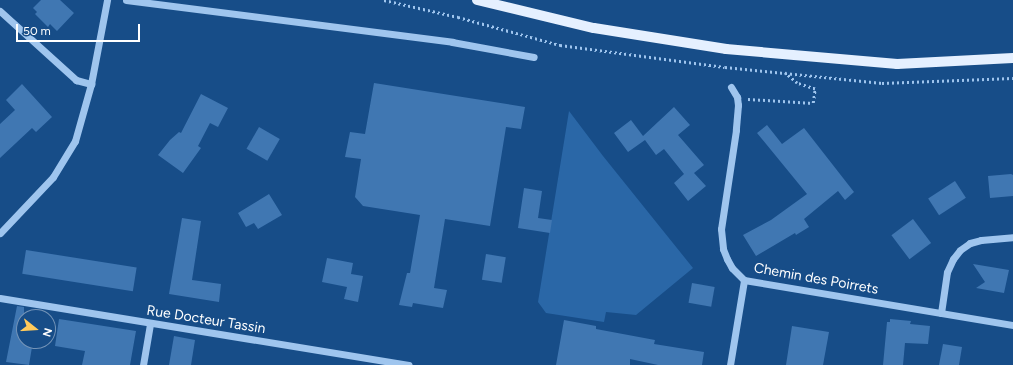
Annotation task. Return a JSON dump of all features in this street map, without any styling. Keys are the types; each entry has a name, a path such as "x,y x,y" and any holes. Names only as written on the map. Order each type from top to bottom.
{"main road":[{"path":"477,0 594,28 726,49 897,64 1013,58"}],"street":[{"path":"0,233 53,177 66,159 75,142 91,84 107,0"},
{"path":"126,0 452,42 534,57"},
{"path":"0,11 76,80 91,84"},
{"path":"731,87 737,97"},
{"name":"Chemin des Poirrets","path":"737,97 736,130 721,229 723,249 727,259 732,268 744,280 1013,325"},
{"path":"941,313 947,272 953,259 960,250 970,243 981,240 1013,237"},
{"path":"730,365 744,280"},
{"name":"Rue Docteur Tassin","path":"0,298 150,324 409,365"},
{"path":"143,365 150,324"}],"path":[{"path":"384,0 392,1"},
{"path":"737,97 759,101 813,103 815,89 797,83 785,73"}],"shaded area":[{"path":"569,111 603,156 693,268 636,315 606,312 604,322 546,313 538,302"}],"building":[{"path":"41,0 60,0 74,13 57,31 50,24 48,27 35,14 37,12 33,8"},
{"path":"374,83 525,107 521,129 506,127 490,226 445,219 434,288 447,290 443,308 413,303 412,307 399,305 407,273 410,273 420,215 363,206 355,197 361,159 345,157 350,132 365,134"},
{"path":"22,84 52,117 36,132 32,128 0,158 0,124 15,110 6,100"},
{"path":"201,94 228,108 218,127 210,123 198,146 201,148 183,173 158,155 170,140 179,132 181,133"},
{"path":"674,107 690,125 678,135 704,165 694,173 706,186 688,201 674,183 684,174 664,149 656,155 645,140 628,152 614,133 631,120 643,136"},
{"path":"767,125 782,144 804,128 854,192 845,200 838,191 804,219 809,227 796,235 795,233 756,256 743,235 771,220 807,194 757,133"},
{"path":"259,127 280,139 267,161 247,149"},
{"path":"1013,175 1013,196 990,198 988,176"},
{"path":"955,181 966,198 939,215 928,198"},
{"path":"524,188 542,191 538,218 552,220 550,233 518,228"},
{"path":"269,194 282,215 258,229 254,223 246,227 238,213"},
{"path":"182,218 201,221 192,280 221,284 219,302 169,294"},
{"path":"913,219 931,243 909,259 891,235"},
{"path":"26,250 137,268 133,291 22,274"},
{"path":"486,254 506,257 502,283 482,280"},
{"path":"327,258 353,263 351,274 363,276 358,302 344,299 347,287 322,282"},
{"path":"973,264 1009,270 1004,293 976,288 985,282"},
{"path":"692,283 715,287 711,307 689,303"},
{"path":"17,306 24,307 24,309 16,309"},
{"path":"16,311 16,349 32,349 29,365 6,362"},
{"path":"59,319 136,331 130,365 82,365 85,351 56,346"},
{"path":"890,319 911,321 910,324 930,326 928,344 905,343 903,365 883,365 887,322 890,322"},
{"path":"564,320 596,326 596,329 655,340 654,344 704,352 702,365 658,365 630,359 630,365 556,365"},
{"path":"792,326 829,332 823,365 786,365"},
{"path":"174,336 195,340 191,365 169,365"},
{"path":"943,344 962,347 959,365 939,365"}]}
